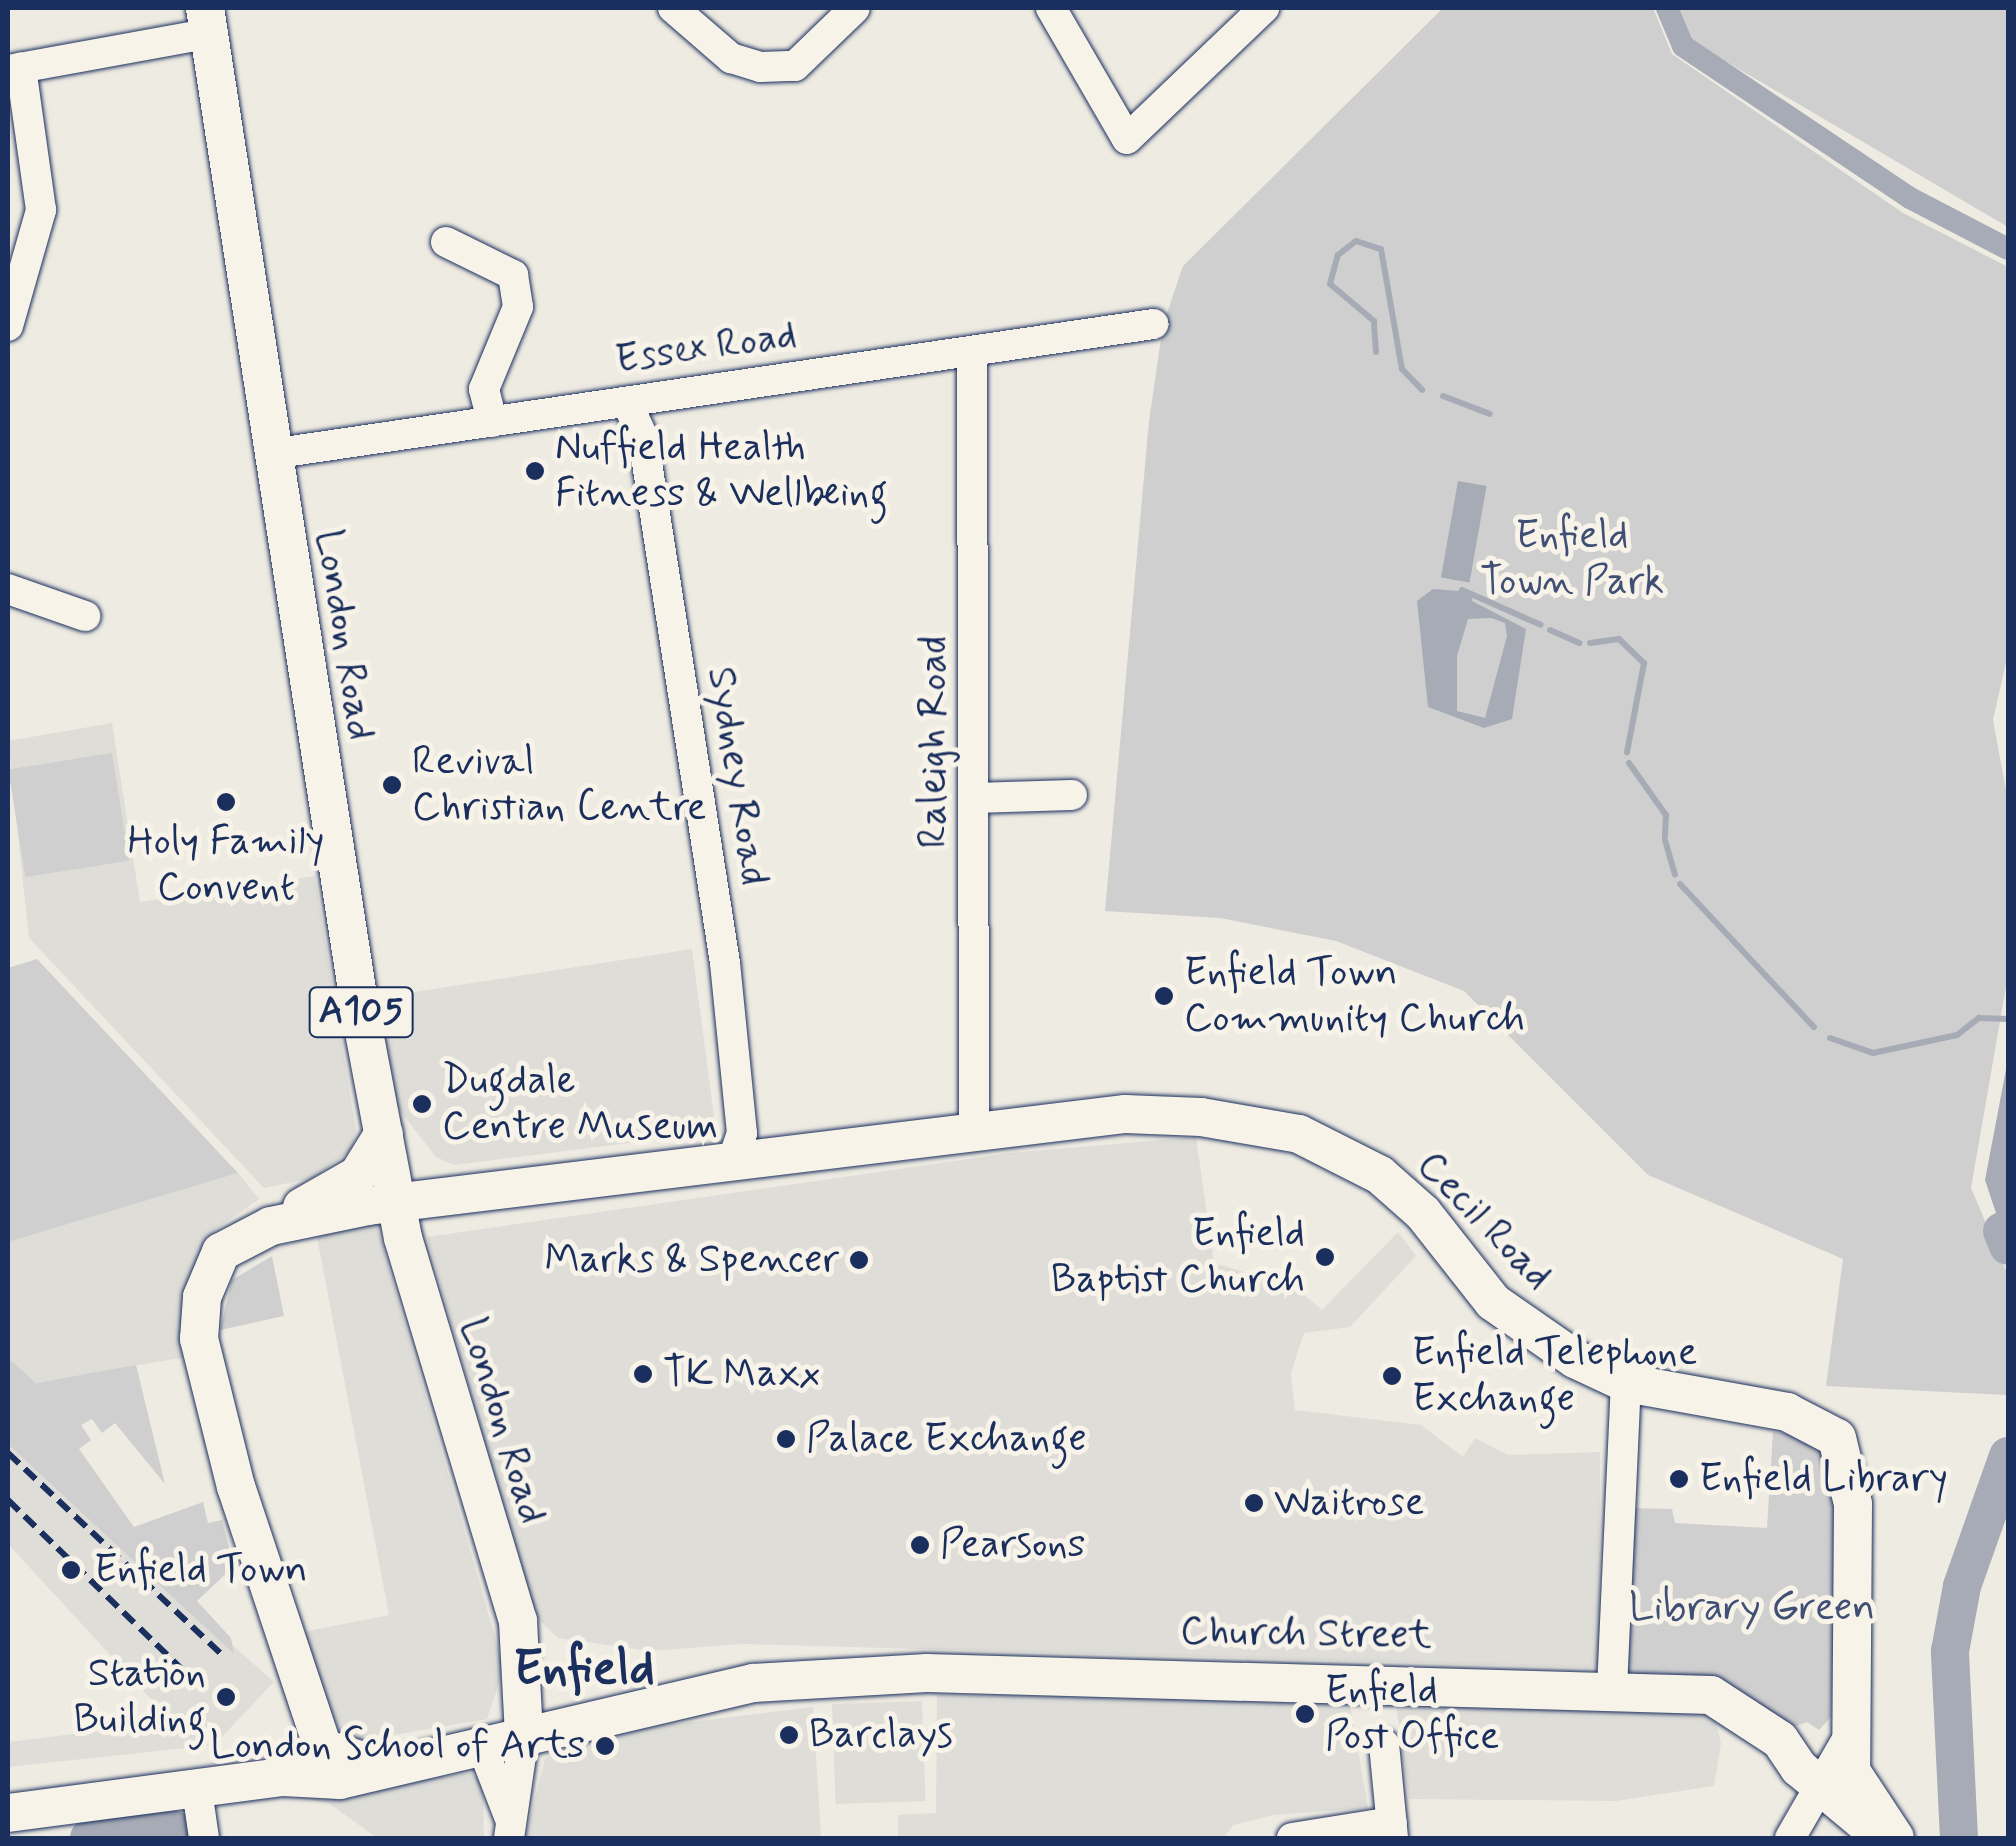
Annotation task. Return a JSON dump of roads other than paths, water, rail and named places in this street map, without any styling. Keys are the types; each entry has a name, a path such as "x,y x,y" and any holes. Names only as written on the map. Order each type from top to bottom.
{"main road":[{"name":"London Road","path":"206,21 271,454 384,1132 463,1458 518,1621 524,1735"},
{"name":"Cecil Road","path":"271,1226 399,1203 1125,1114 1299,1134 1380,1175 1534,1336 1626,1382 1787,1412 1824,1426 1843,1447 1853,1504 1849,1736 1855,1784 1894,1837"},
{"path":"367,1764 324,1748 284,1647 198,1339 202,1297 221,1252 358,1175 384,1132"},
{"name":"Church Street","path":"8,1813 283,1777 340,1780 367,1764 484,1749 524,1735 806,1676 1711,1695 1786,1748 1821,1786 1894,1837"},
{"path":"283,1777 324,1748"}],"street":[{"path":"673,8 731,58 762,67 795,66 855,8"},
{"path":"1051,8 1128,139 1264,8"},
{"path":"8,326 41,210 14,68 206,21"},
{"path":"446,242 513,275 518,307 484,389 492,422"},
{"name":"Essex Road","path":"271,454 628,406 1153,324"},
{"name":"Raleigh Road","path":"972,351 974,1132"},
{"name":"Sydney Road","path":"628,406 644,437 725,963 742,1133 732,1162"},
{"path":"8,590 86,616"},
{"path":"974,798 1072,795"},
{"path":"1612,1690 1626,1382"},
{"path":"510,1829 524,1735"},
{"path":"1786,1748 1849,1736"},
{"name":"Cecil Road","path":"1790,1838 1849,1736"},
{"path":"1292,1838 1393,1830 1384,1744"},
{"path":"484,1749 510,1829"},
{"path":"197,1790 204,1838"}],"waterway":[{"path":"1667,8 1683,46 1910,198 2008,249"},
{"path":"1376,352 1374,321 1330,284 1338,255 1356,241 1381,249 1402,369 1422,390"},
{"path":"1443,396 1490,414"},
{"path":"1462,590 1541,625"},
{"path":"1550,630 1579,643"},
{"path":"1590,643 1619,639 1644,663 1627,752"},
{"path":"1629,763 1666,815 1665,836"},
{"path":"1665,840 1675,875"},
{"path":"1680,884 1814,1027"},
{"path":"1830,1038 1873,1053 1957,1035 1979,1018 2008,1019"},
{"path":"2002,1231 2008,1246"},
{"path":"1959,1838 1950,1651 1962,1586 2008,1456"},
{"path":"89,1838 175,1830"}],"railway":[{"path":"8,1453 221,1654"},
{"path":"8,1500 197,1684"}],"place":[{"name":"Nuffield Health Fitness & Wellbeing","path":"535,471"},
{"name":"Revival Christian Centre","path":"392,785"},
{"name":"Holy Family Convent","path":"226,802"},
{"name":"Enfield Town Community Church","path":"1164,996"},
{"name":"Dugdale Centre Museum","path":"422,1104"},
{"name":"Enfield Baptist Church","path":"1325,1257"},
{"name":"Marks & Spencer","path":"859,1260"},
{"name":"TK Maxx","path":"643,1374"},
{"name":"Enfield Telephone Exchange","path":"1392,1376"},
{"name":"Palace Exchange","path":"786,1439"},
{"name":"Enfield Library","path":"1679,1479"},
{"name":"Waitrose","path":"1254,1503"},
{"name":"Pearsons","path":"920,1545"},
{"name":"Enfield Town","path":"71,1570"},
{"name":"Station Building","path":"226,1697"},
{"name":"Enfield Post Office","path":"1305,1714"},
{"name":"Barclays","path":"789,1735"},
{"name":"London School of Arts","path":"605,1746"}],"district":[{"name":"Enfield","path":"584,1670"}],"park label":[{"name":"Enfield Town Park","path":"1572,559"},
{"name":"Library Green","path":"1752,1608"}]}
